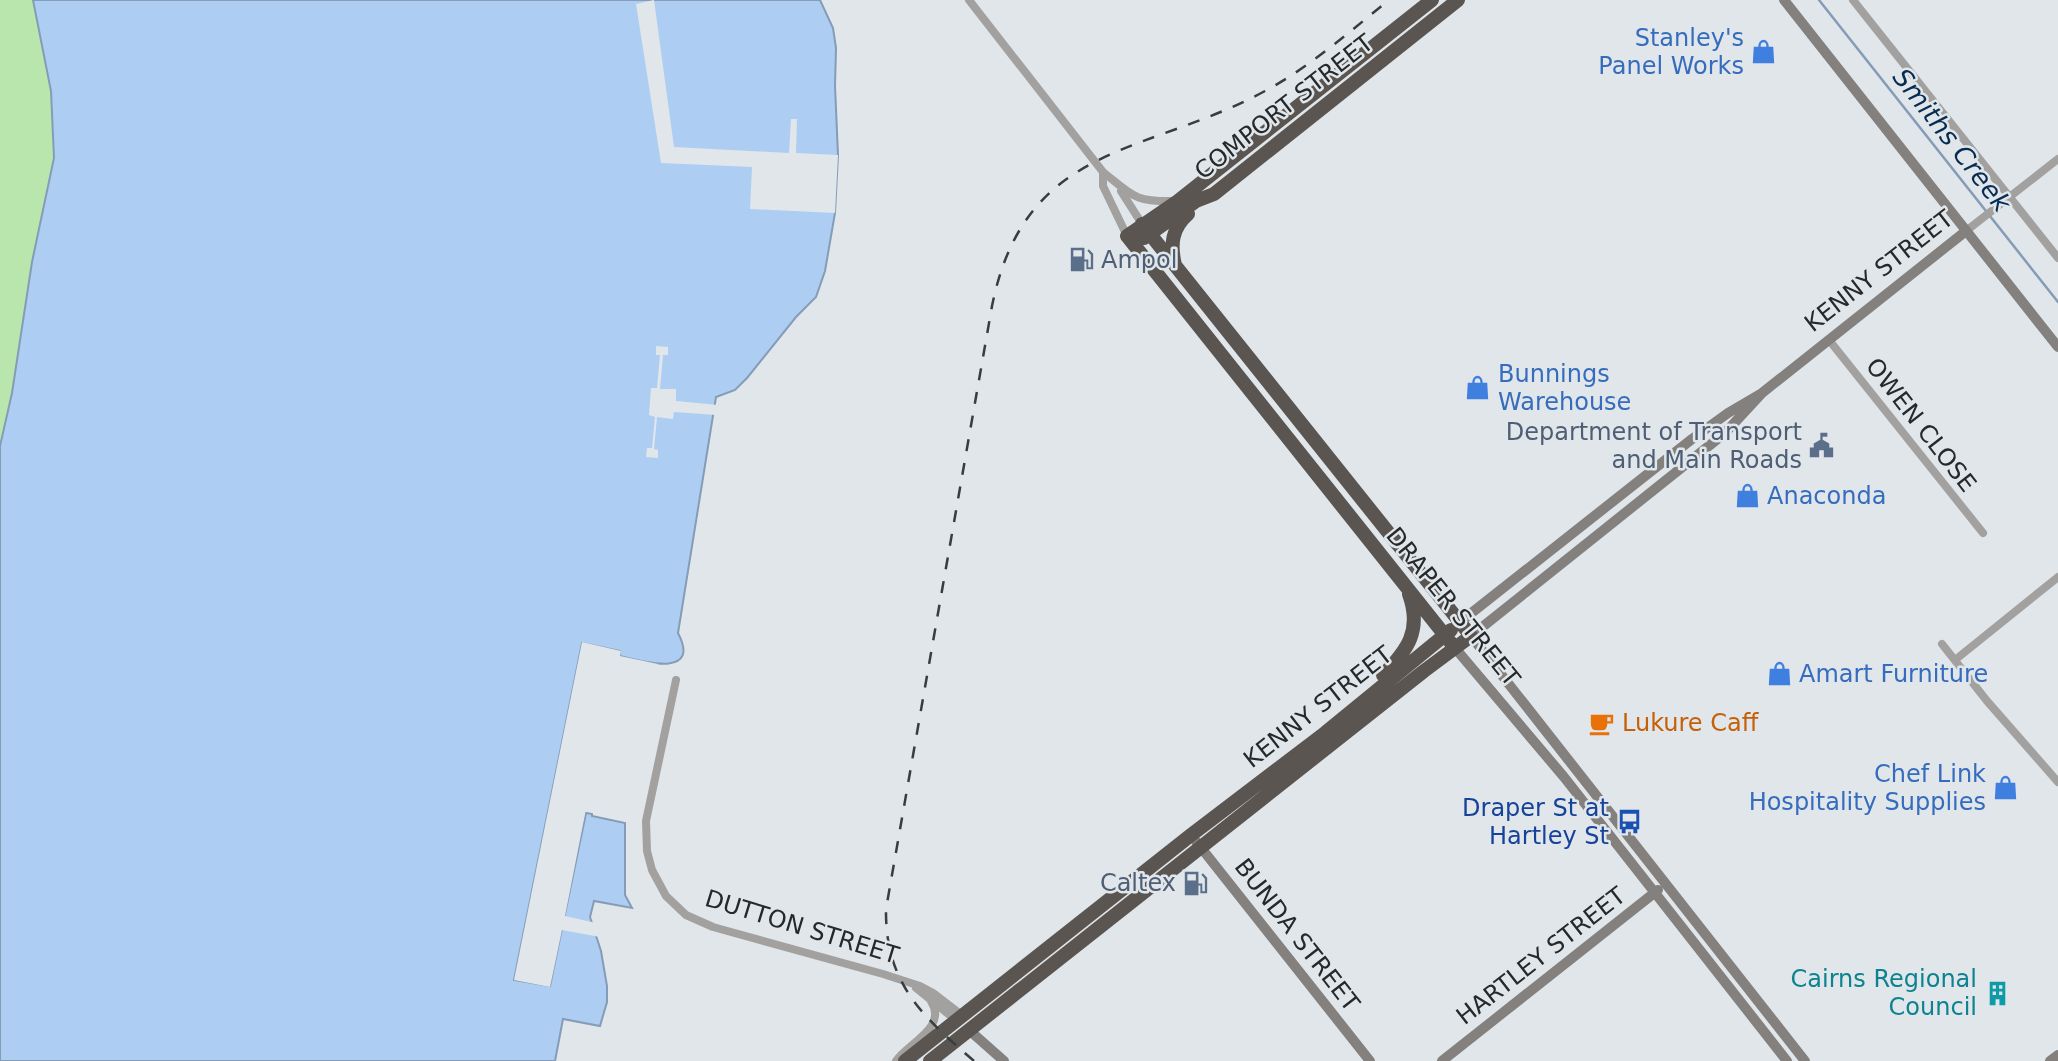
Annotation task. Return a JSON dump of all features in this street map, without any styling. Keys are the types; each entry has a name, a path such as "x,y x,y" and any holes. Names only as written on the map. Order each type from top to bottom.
{"highway":[{"name":"COMPORT STREET","path":"1131,240 1432,0"},
{"name":"COMPORT STREET","path":"1146,229 1214,194 1458,0"},
{"path":"1175,266 1172,241 1178,223 1214,194"},
{"name":"DRAPER STREET","path":"1146,229 1471,636"},
{"name":"DRAPER STREET","path":"1131,240 1455,648"},
{"path":"1325,733 1408,647 1414,624 1412,603 1406,587"},
{"name":"KENNY STREET","path":"930,1061 1460,622"},
{"name":"KENNY STREET","path":"905,1061 1471,636"},
{"name":"DUTTON STREET","path":"960,1018 969,1030"}],"street":[{"name":"DRAPER STREET","path":"969,0 1103,172 1128,194 1137,198 1178,201"},
{"path":"1784,0 2058,346"},
{"path":"1853,0 2058,258"},
{"name":"KENNY STREET","path":"1460,622 1692,439 1762,393 2058,159"},
{"name":"DRAPER STREET","path":"1103,172 1103,186 1131,240"},
{"name":"DRAPER STREET","path":"1116,182 1146,229"},
{"name":"OWEN CLOSE","path":"1829,340 1983,533"},
{"name":"KENNY STREET","path":"1471,636 1725,433 1762,393"},
{"path":"1955,660 2058,577"},
{"name":"DRAPER STREET","path":"1471,636 1805,1061"},
{"path":"1942,644 1987,701 2058,782"},
{"name":"DRAPER STREET","path":"1455,648 1564,778 1787,1061"},
{"name":"DUTTON STREET","path":"676,680 647,806 646,821 650,860 658,884 666,896 686,915 713,928 904,981 929,991 960,1018"},
{"name":"BUNDA STREET","path":"1196,841 1370,1061"},
{"name":"HARTLEY STREET","path":"1442,1061 1666,884"},
{"name":"DUTTON STREET","path":"904,981 960,1018"},
{"path":"896,1061 926,1034 931,1026 936,1013 931,1001"},
{"name":"DUTTON STREET","path":"969,1030 1004,1061"},
{"path":"2050,1061 2058,1055"}],"green space":[{"path":"0,0 33,0 51,91 54,158 32,262 12,393 0,446"}],"water":[{"path":"33,0 820,0 833,28 836,48 838,155 835,213 825,271 816,297 735,390 716,397 678,633 683,647 682,657 676,662 654,663 620,656 620,651 582,643 514,980 550,986 586,813 625,823 625,895 632,908 594,901 590,917 601,951 607,1002 600,1026 563,1019 555,1061 0,1061 0,446 12,393 32,262 54,158 51,91"}],"pier":[{"path":"654,0 674,147 789,153 791,119 797,119 796,153 838,155 835,213 750,209 752,167 661,163 636,4"},
{"path":"656,346 668,347 668,355 663,355 660,389 676,389 676,401 718,405 716,415 674,412 673,419 657,417 654,449 658,450 658,458 646,457 647,448 652,448 655,417 649,415 651,388 657,388 660,355 656,355"},
{"path":"582,642 621,651 620,656 658,664 657,667 619,660 616,658 617,654 585,646 518,977 547,983 583,812 586,809 565,916 596,923 600,937 562,930 550,987 514,980"}],"waterway":[{"name":"Smiths Creek","path":"1819,0 2058,302"}],"railway":[{"path":"974,1061 938,1029 910,996 892,958 887,935 886,909 992,306 1008,252 1032,212 1061,183 1096,161 1220,112 1282,82 1389,0"}],"place":[{"name":"Stanley's Panel Works","path":"1764,52"},
{"name":"Ampol","path":"1081,260"},
{"name":"Bunnings Warehouse","path":"1478,388"},
{"name":"Department of Transport and Main Roads","path":"1822,446"},
{"name":"Anaconda","path":"1747,496"},
{"name":"Amart Furniture","path":"1779,674"},
{"name":"Lukure Caff","path":"1602,723"},
{"name":"Chef Link Hospitality Supplies","path":"2006,788"},
{"name":"Draper St at Hartley St","path":"1629,822"},
{"name":"Caltex","path":"1196,883"},
{"name":"Cairns Regional Council","path":"1997,993"}]}
